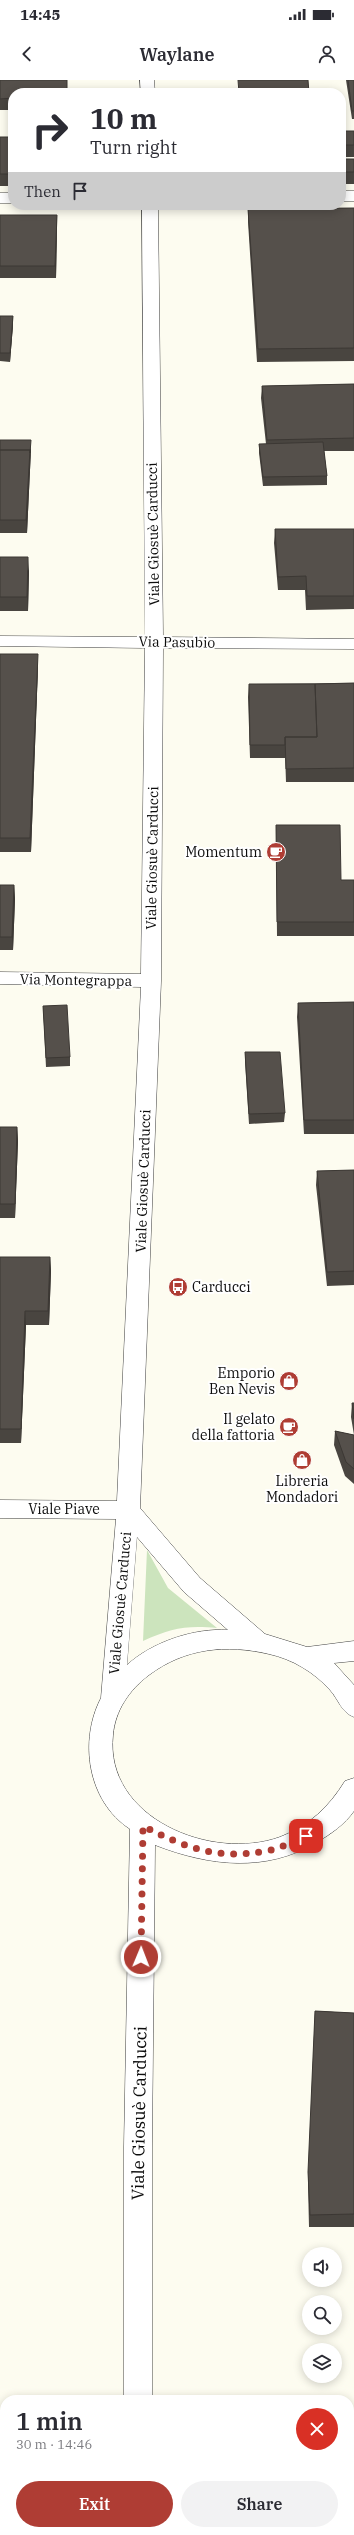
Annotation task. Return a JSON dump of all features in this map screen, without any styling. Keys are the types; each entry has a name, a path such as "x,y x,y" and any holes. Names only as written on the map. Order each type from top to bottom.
{"street":[{"name":"Viale Giosuè Carducci","path":"112,1696 128,1510 151,981 154,642 150,210"},
{"name":"Via Pasubio","path":"0,641 354,644"},
{"name":"Via Montegrappa","path":"0,978 151,981"},
{"name":"Viale Piave","path":"0,1509 128,1510"},
{"name":"Viale Giosuè Carducci","path":"128,1510 192,1585 256,1640"},
{"path":"354,1707 337,1681 305,1657 281,1647 256,1640 213,1639 172,1649 138,1668 112,1696 99,1729 101,1765 116,1799 143,1826 181,1845 223,1854 267,1851 306,1836 346,1814 354,1788"},
{"path":"305,1657 354,1651"},
{"name":"Viale Giosuè Carducci","path":"138,2395 138,2147 143,1826"}],"green space":[{"path":"147,1550 168,1588 217,1628 179,1628 143,1641"}],"building":[{"path":"0,80 67,80 67,88 8,88 8,98 0,99"},
{"path":"238,80 308,80 309,88 239,88"},
{"path":"348,80 354,80 354,111 352,111"},
{"path":"346,131 354,131 354,145 346,145"},
{"path":"0,137 8,137 8,174 0,174"},
{"path":"346,159 354,159 354,172 346,172"},
{"path":"346,208 354,208 354,348 258,349 248,210 346,210"},
{"path":"0,215 57,215 55,266 0,266"},
{"path":"0,316 13,316 10,353 0,353"},
{"path":"354,384 354,438 267,440 262,386"},
{"path":"0,440 31,440 30,453 30,450 0,450"},
{"path":"323,442 327,476 263,477 259,444"},
{"path":"0,450 30,450 26,520 0,520"},
{"path":"275,529 354,529 354,596 307,596 306,576 278,577"},
{"path":"0,557 28,557 27,597 0,597"},
{"path":"0,654 38,654 30,838 0,838"},
{"path":"354,683 354,768 286,769 285,737 317,737 315,684"},
{"path":"249,684 315,684 317,737 285,737 285,745 250,745"},
{"path":"276,825 340,825 341,880 354,880 354,922 277,922"},
{"path":"0,885 14,885 12,937 0,937"},
{"path":"354,1002 354,1120 304,1120 298,1003"},
{"path":"67,1005 70,1057 46,1058 43,1006"},
{"path":"245,1052 280,1052 285,1113 249,1114"},
{"path":"0,1127 17,1127 15,1204 0,1204"},
{"path":"354,1170 354,1271 327,1272 317,1171"},
{"path":"0,1257 50,1257 48,1311 25,1311 21,1429 0,1429"},
{"path":"352,1403 354,1403 354,1419"},
{"path":"335,1431 354,1435 354,1469 346,1462"},
{"path":"315,2011 354,2013 354,2214 310,2215 308,2172"}],"place":[{"name":"Momentum","path":"276,852"},
{"name":"Carducci","path":"178,1287"},
{"name":"Emporio Ben Nevis","path":"289,1381"},
{"name":"Il gelato della fattoria","path":"289,1427"},
{"name":"Libreria Mondadori","path":"302,1460"}],"route":[{"path":"141,1957 143,1826 181,1845 223,1854 267,1851 306,1836"}]}
